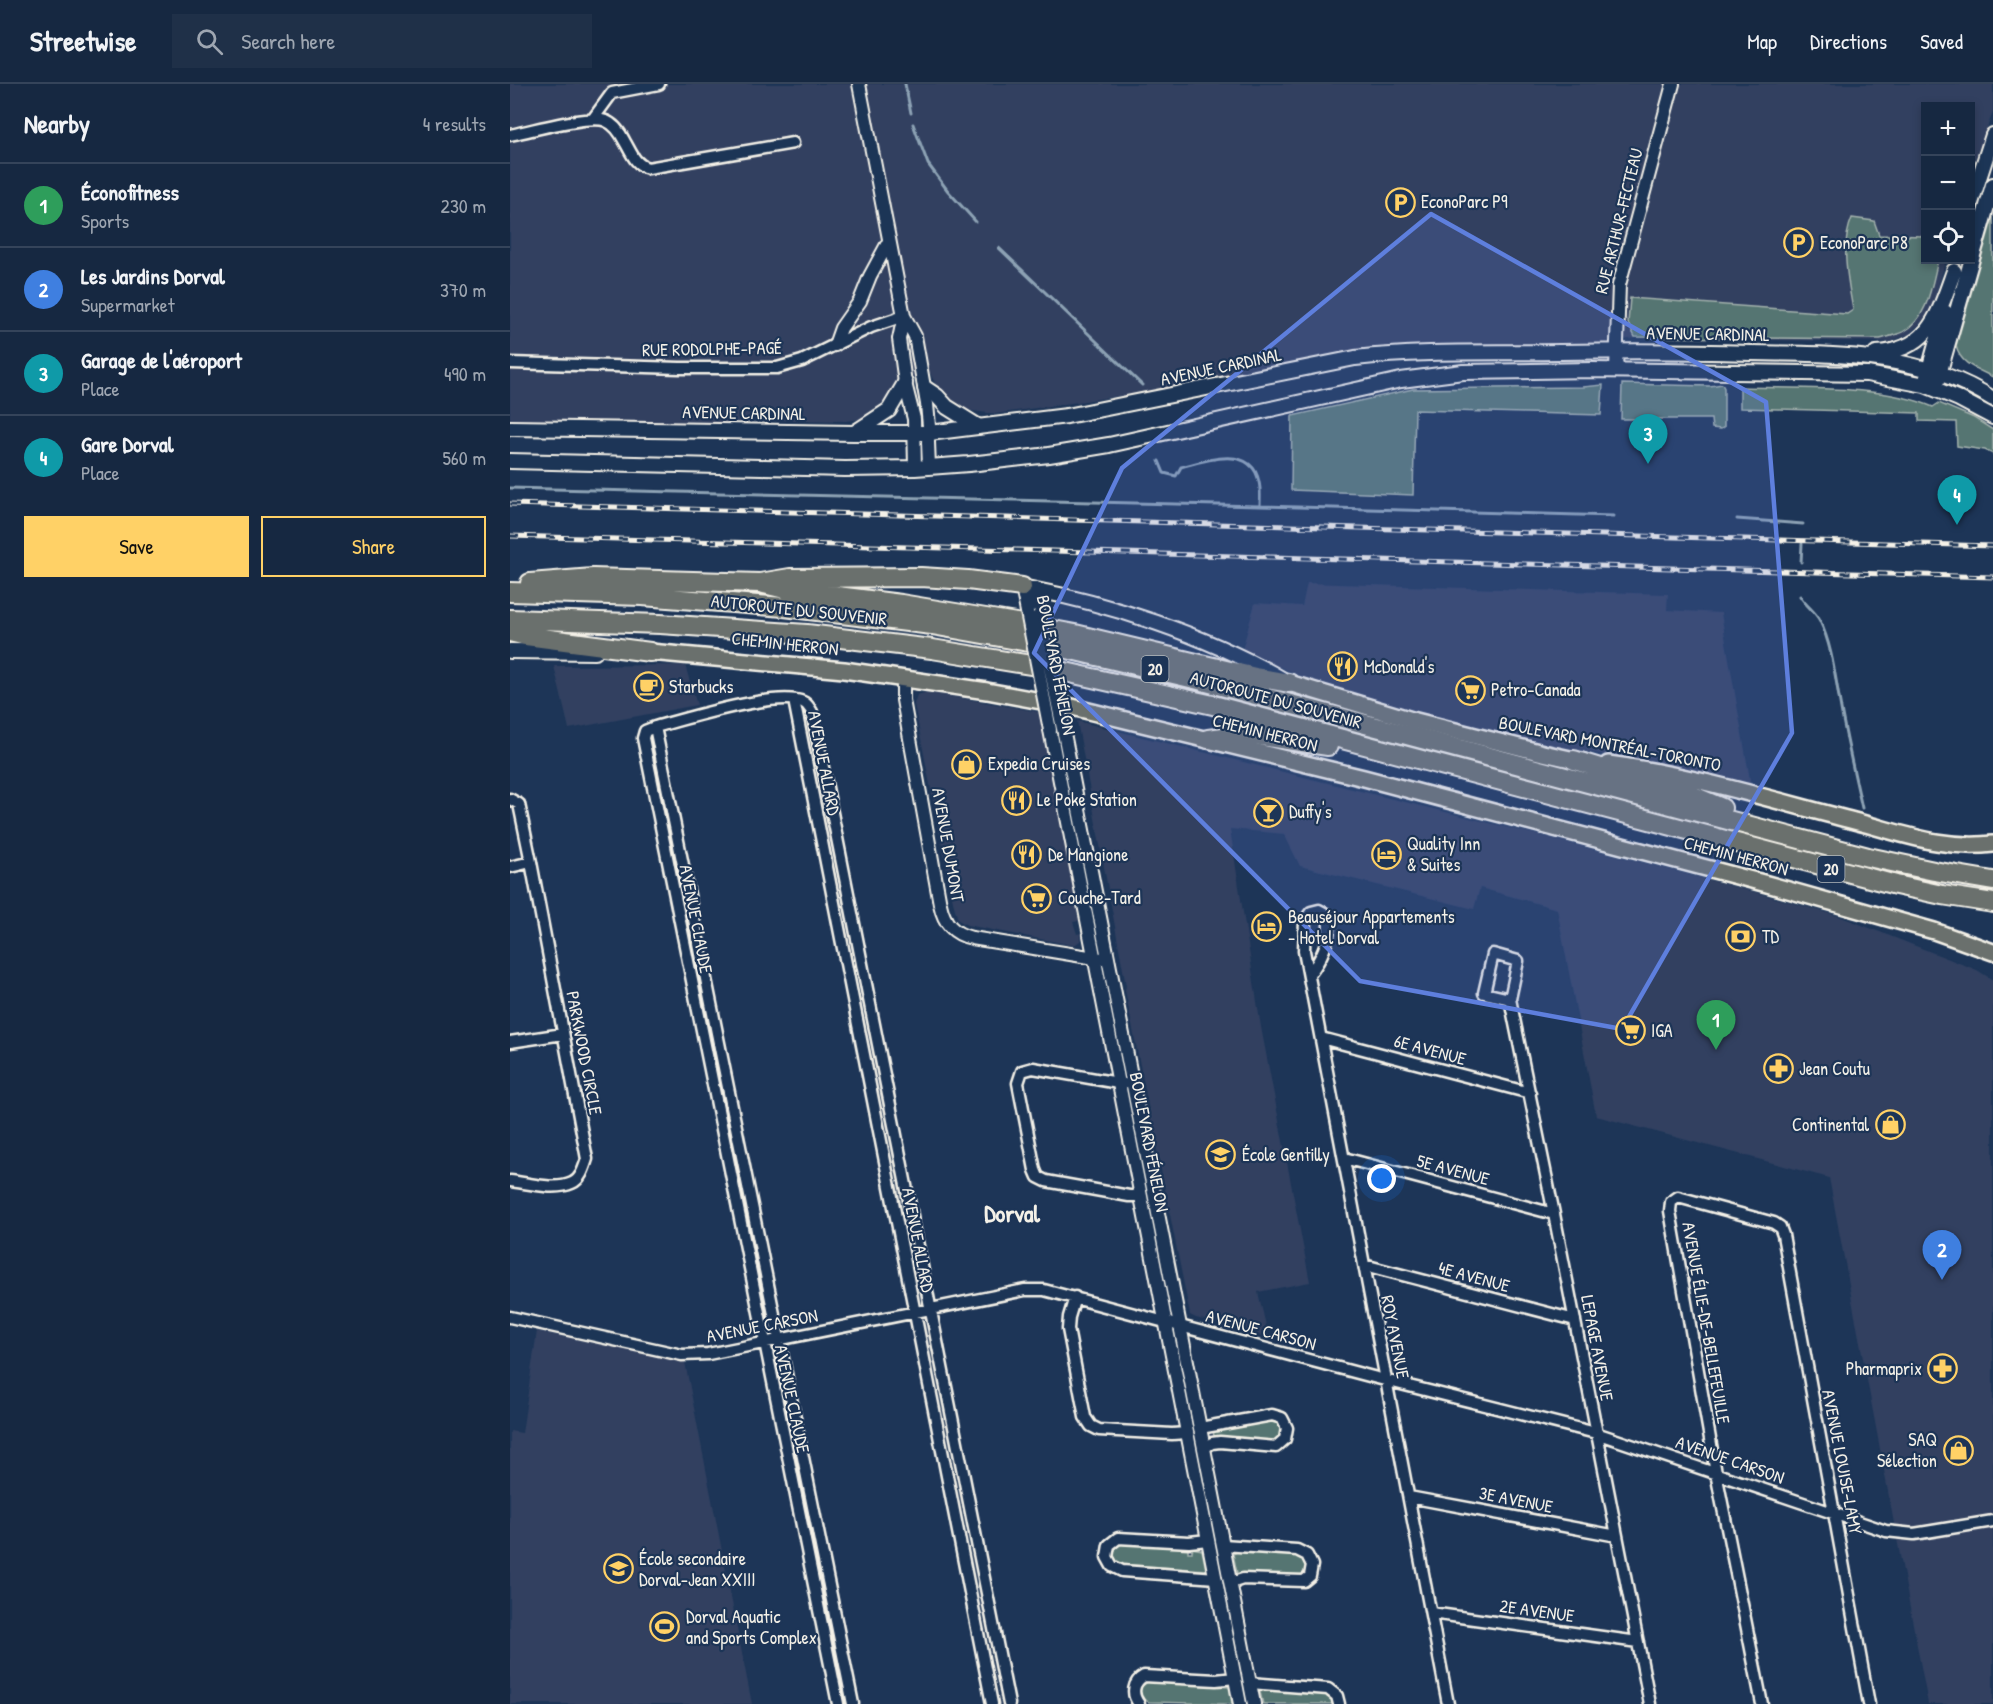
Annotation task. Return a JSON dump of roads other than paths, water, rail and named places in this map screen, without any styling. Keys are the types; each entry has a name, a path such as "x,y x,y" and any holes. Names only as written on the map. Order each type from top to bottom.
{"highway":[{"path":"510,584 593,578 760,583 790,578 921,577 977,580 1028,588"},
{"path":"760,583 789,590 901,604 1075,634 1289,683"},
{"name":"AUTOROUTE DU SOUVENIR","path":"510,592 642,596 756,604 875,617 1031,642 1199,680 1785,835 1910,866 1992,881"},
{"name":"AUTOROUTE DU SOUVENIR","path":"510,619 743,628 932,649 1043,667 1148,690 1896,885 1991,902"},
{"path":"510,632 650,652"},
{"path":"1208,739 1246,734 1386,752"},
{"path":"1574,760 1670,786 1785,835"}],"main road":[{"path":"1975,193 1993,135"},
{"path":"1929,386 1993,185"},
{"path":"1934,372 1955,265"},
{"path":"1850,355 1892,352 1920,339 1936,319 1955,265"},
{"name":"AVENUE CARDINAL","path":"510,428 922,433 1086,412 1355,358 1396,354 1616,351 1850,355 1897,362 1934,372 1964,382 1993,399"},
{"name":"AVENUE CARDINAL","path":"510,460 800,468 922,468 1010,460 1092,448 1422,376 1473,372 1616,370 1874,375 1929,386 1993,417"},
{"path":"854,433 889,410 905,383"},
{"path":"925,388 947,407 979,427"},
{"name":"BOULEVARD MONTRÉAL-TORONTO","path":"1028,588 1111,607 1154,622 1261,667 1289,683 1379,711 1574,760 1686,777 1933,843 1993,844"},
{"name":"CHEMIN HERRON","path":"510,651 650,652 812,666 1033,699 1208,739 1452,801 1777,887 1927,929 1993,952"}],"street":[{"path":"593,119 612,93 659,84"},
{"path":"859,84 904,316 915,336 925,388 929,419 922,433"},
{"name":"RUE ARTHUR-FECTEAU","path":"1616,370 1619,285 1672,84"},
{"path":"510,135 600,119 610,123 621,136 635,160 648,168 793,143"},
{"path":"835,345 841,328 860,302 870,276 889,241"},
{"path":"904,316 899,339 905,383 922,433 922,468"},
{"name":"RUE RODOLPHE-PAGÉ","path":"510,363 777,368 802,361 871,327 904,316"},
{"name":"BOULEVARD FÉNELON","path":"1028,588 1050,730 1240,1704"},
{"name":"BOULEVARD FÉNELON","path":"1033,613 1064,733 1254,1704"},
{"name":"AVENUE DUMONT","path":"903,678 903,700 938,892 942,911 949,926 958,934 972,938 1094,959 1108,958"},
{"path":"655,727 728,708 777,699 794,700"},
{"name":"AVENUE ALLARD","path":"992,1704 794,700 806,703 812,712 1009,1704"},
{"name":"AVENUE CLAUDE","path":"838,1704 642,738 645,731 655,727 853,1704"},
{"name":"PARKWOOD CIRCLE","path":"510,799 519,804 587,1159 581,1175 573,1183 555,1186 510,1181"},
{"path":"510,867 531,862"},
{"name":"ROY AVENUE","path":"1309,975 1317,965 1330,926 1328,915 1319,910 1311,912 1305,920 1304,951 1448,1704"},
{"path":"837,914 851,911"},
{"name":"LEPAGE AVENUE","path":"1510,999 1650,1704"},
{"path":"510,1042 563,1034"},
{"name":"6E AVENUE","path":"1321,1038 1530,1093"},
{"path":"1133,1085 1029,1068 1021,1073 1018,1083 1038,1177 1046,1181 1129,1196 1141,1196"},
{"path":"874,1106 889,1102"},
{"path":"720,1124 735,1121"},
{"name":"5E AVENUE","path":"1344,1158 1554,1214"},
{"name":"AVENUE ÉLIE-DE-BELLEFEUILLE","path":"1762,1704 1716,1473 1670,1212 1671,1202 1678,1197 1774,1223 1780,1227"},
{"name":"AVENUE LOUISE-LAMY","path":"1780,1227 1869,1704"},
{"name":"4E AVENUE","path":"1364,1265 1575,1320"},
{"name":"AVENUE CARSON","path":"510,1317 682,1355 708,1354 1030,1289 1049,1290 1386,1381 1596,1432 1876,1528 1907,1534 1993,1521"},
{"path":"1075,1298 1068,1329 1085,1417 1090,1426 1099,1430 1187,1433"},
{"path":"1200,1428 1272,1415 1282,1418 1287,1428 1285,1439 1276,1447 1220,1442 1212,1443 1204,1448"},
{"name":"3E AVENUE","path":"1409,1497 1617,1536"},
{"path":"1208,1540 1189,1542 1118,1538 1109,1545 1107,1557 1112,1566 1122,1571 1216,1578"},
{"path":"1223,1545 1298,1550 1307,1555 1312,1564 1311,1573 1304,1581 1243,1579 1231,1583"},
{"path":"964,1561 980,1558"},
{"path":"811,1574 826,1572"},
{"name":"2E AVENUE","path":"1431,1613 1638,1642"},
{"path":"1139,1704 1135,1697 1135,1686 1144,1676 1216,1680 1235,1678"},
{"path":"1250,1683 1324,1688 1334,1693 1339,1704"}],"waterway":[{"path":"905,84 911,113"},
{"path":"913,124 928,164 948,191 976,222"},
{"path":"999,248 1142,385"},
{"path":"1159,461 1164,473 1176,476 1181,467 1202,461 1226,458 1238,459 1247,463 1255,470 1259,482 1260,506 1614,516"},
{"path":"510,488 1260,506"},
{"path":"1737,519 1803,524"},
{"path":"1801,562 1802,544"},
{"path":"1800,596 1818,618 1833,661 1847,742 1862,808"}],"railway":[{"path":"510,504 1993,546"},
{"path":"510,536 1993,577"}],"place":[{"name":"EconoParc P9","path":"1400,202"},
{"name":"EconoParc P8","path":"1799,243"},
{"name":"Garage de l'aéroport","path":"1648,464"},
{"name":"Gare Dorval","path":"1957,525"},
{"name":"McDonald's","path":"1343,667"},
{"name":"Starbucks","path":"648,687"},
{"name":"Petro-Canada","path":"1470,690"},
{"name":"Expedia Cruises","path":"967,764"},
{"name":"Le Poke Station","path":"1016,800"},
{"name":"Duffy's","path":"1268,812"},
{"name":"Quality Inn & Suites","path":"1386,854"},
{"name":"De Mangione","path":"1027,855"},
{"name":"Couche-Tard","path":"1037,898"},
{"name":"Beauséjour Appartements - Hotel Dorval","path":"1267,927"},
{"name":"TD","path":"1741,937"},
{"name":"IGA","path":"1630,1031"},
{"name":"Éconofitness","path":"1716,1050"},
{"name":"Jean Coutu","path":"1778,1069"},
{"name":"Continental","path":"1890,1125"},
{"name":"École Gentilly","path":"1221,1155"},
{"name":"Les Jardins Dorval","path":"1942,1280"},
{"name":"Pharmaprix","path":"1943,1369"},
{"name":"SAQ Sélection","path":"1958,1450"},
{"name":"École secondaire Dorval-Jean XXIII","path":"618,1569"},
{"name":"Dorval Aquatic and Sports Complex","path":"665,1627"}],"district":[{"name":"Dorval","path":"1012,1214"}]}
